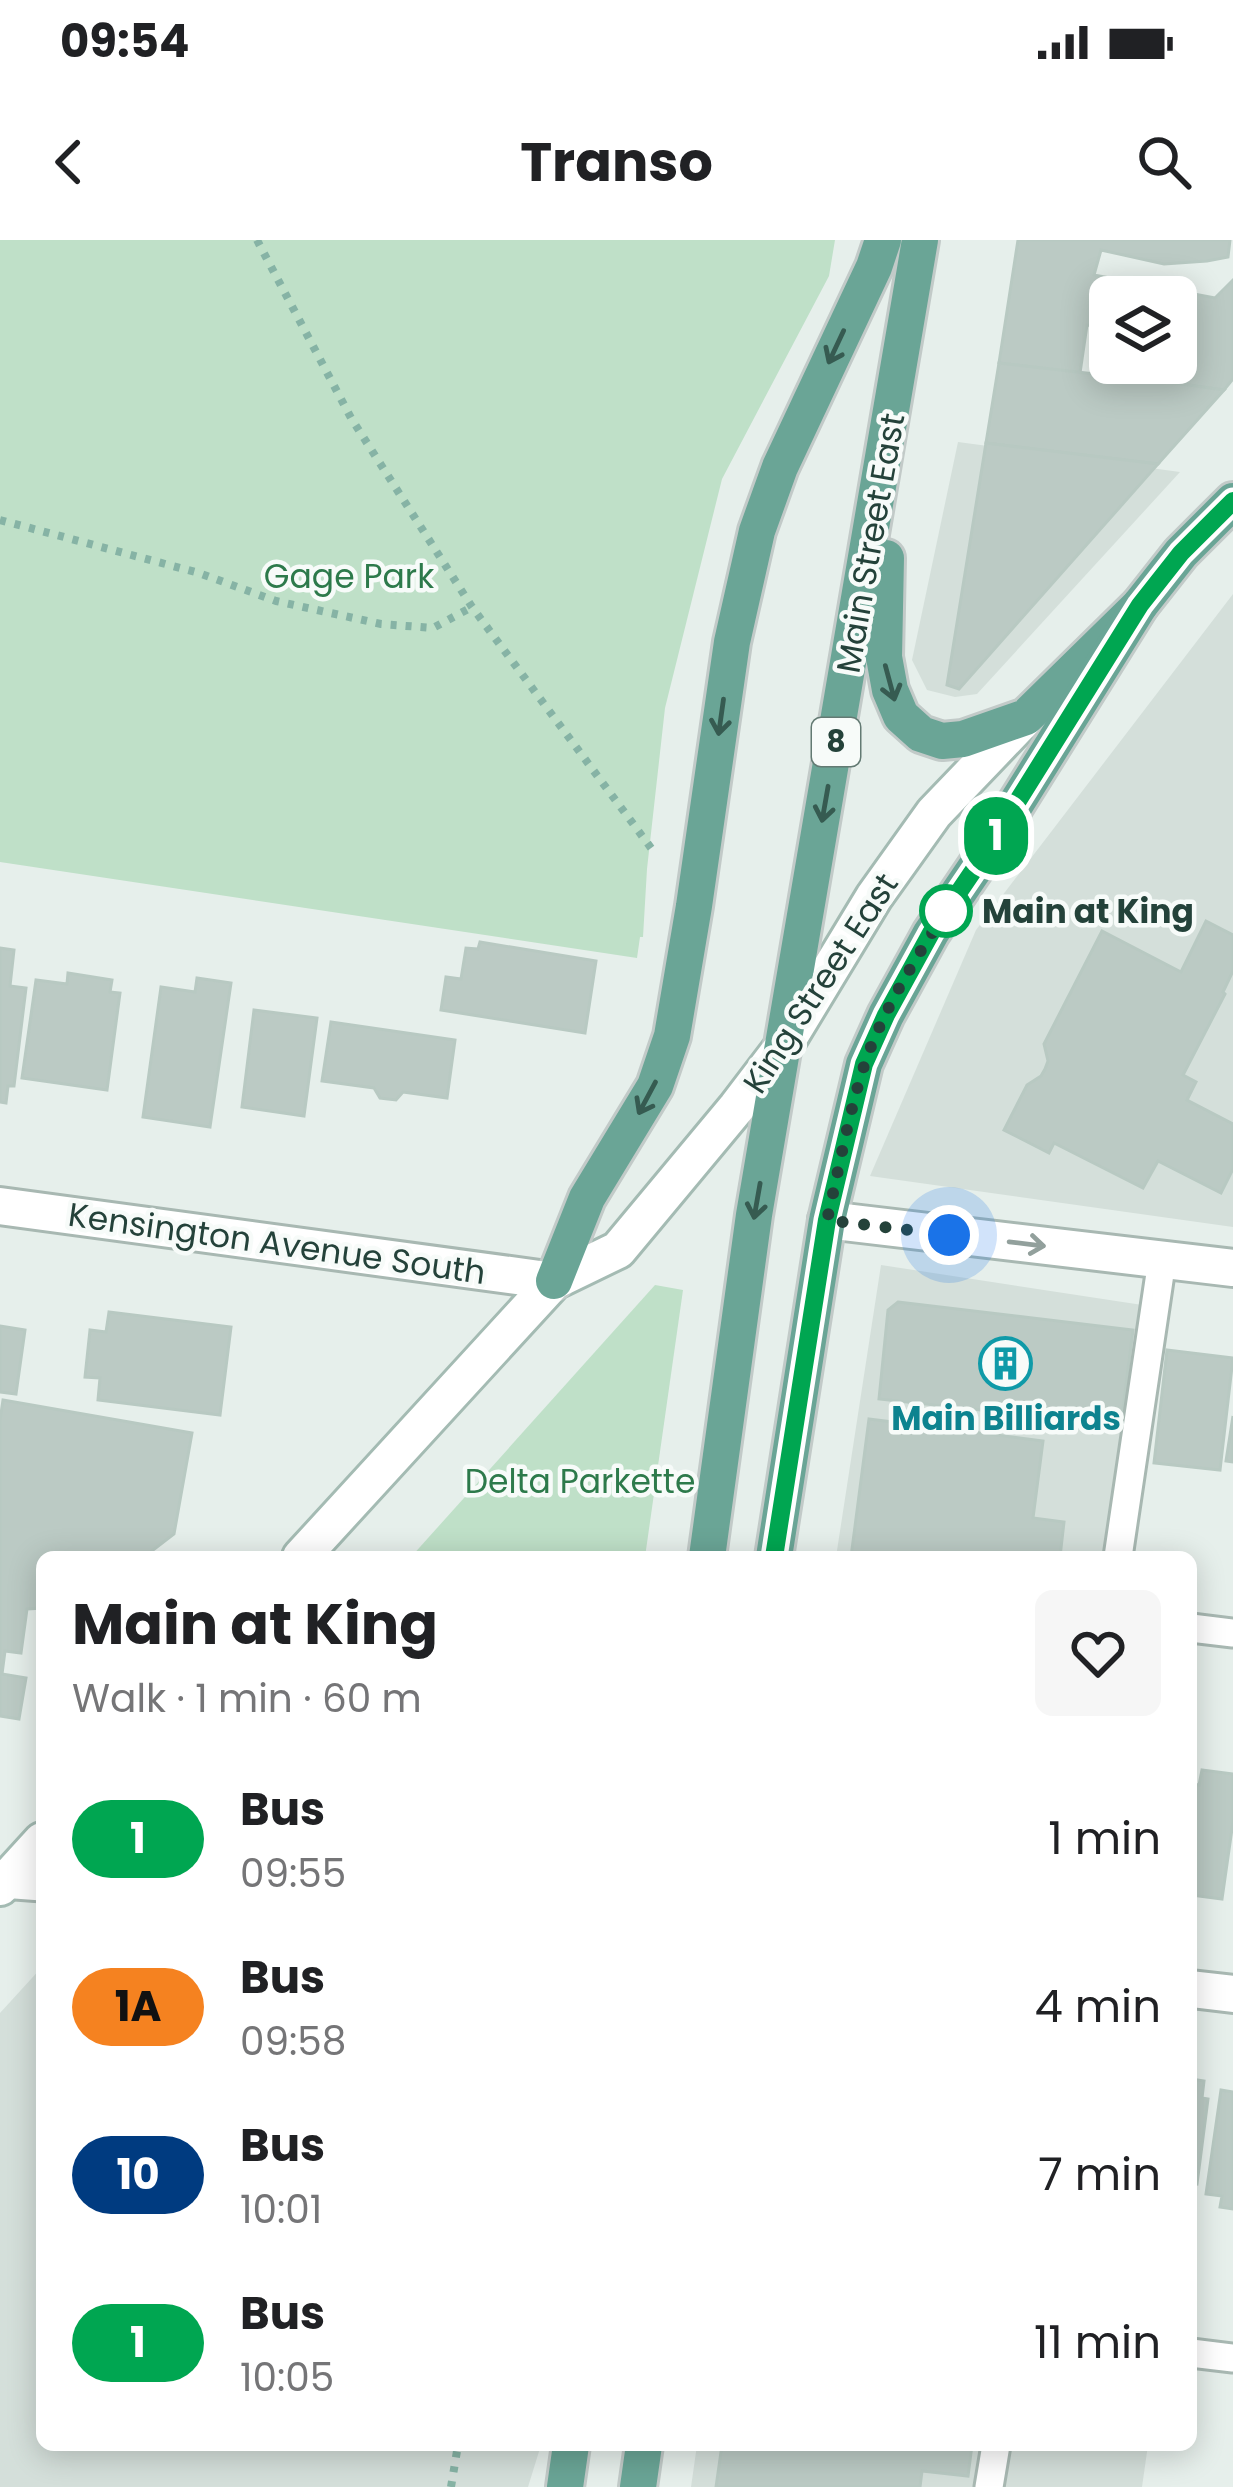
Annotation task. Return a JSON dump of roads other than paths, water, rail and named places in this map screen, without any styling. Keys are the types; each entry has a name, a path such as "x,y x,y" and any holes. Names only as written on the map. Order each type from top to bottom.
{"main road":[{"path":"554,1281 587,1198 655,1086 672,1036 732,642 757,531 780,467 883,240"},
{"name":"Main Street East","path":"707,1551 754,1215 920,240"},
{"path":"887,440 884,657 890,690 902,716 921,734 942,741 1026,717"},
{"name":"King Street East","path":"306,1551 554,1281 618,1250 785,1045 874,896 934,813 1140,605 1181,553 1233,501"},
{"path":"775,1551 827,1220 864,1064 931,933 1140,605"},
{"name":"Kensington Avenue South","path":"0,1206 554,1281"},
{"path":"827,1220 1233,1268"},
{"path":"1,1886 36,1847"},
{"path":"1197,1990 1233,1994"},
{"path":"565,2487 570,2451"},
{"path":"638,2487 643,2451"}],"lane":[{"path":"1119,1551 1162,1260"},
{"path":"1197,1629 1233,1633"},
{"path":"1,1886 36,1887"},
{"path":"1197,2354 1233,2358"},
{"path":"989,2487 995,2451"}],"place":[{"name":"Main at King","path":"946,911"},
{"name":"Main Billiards","path":"1006,1364"}],"park label":[{"name":"Gage Park","path":"349,576"},
{"name":"Delta Parkette","path":"580,1481"}]}
